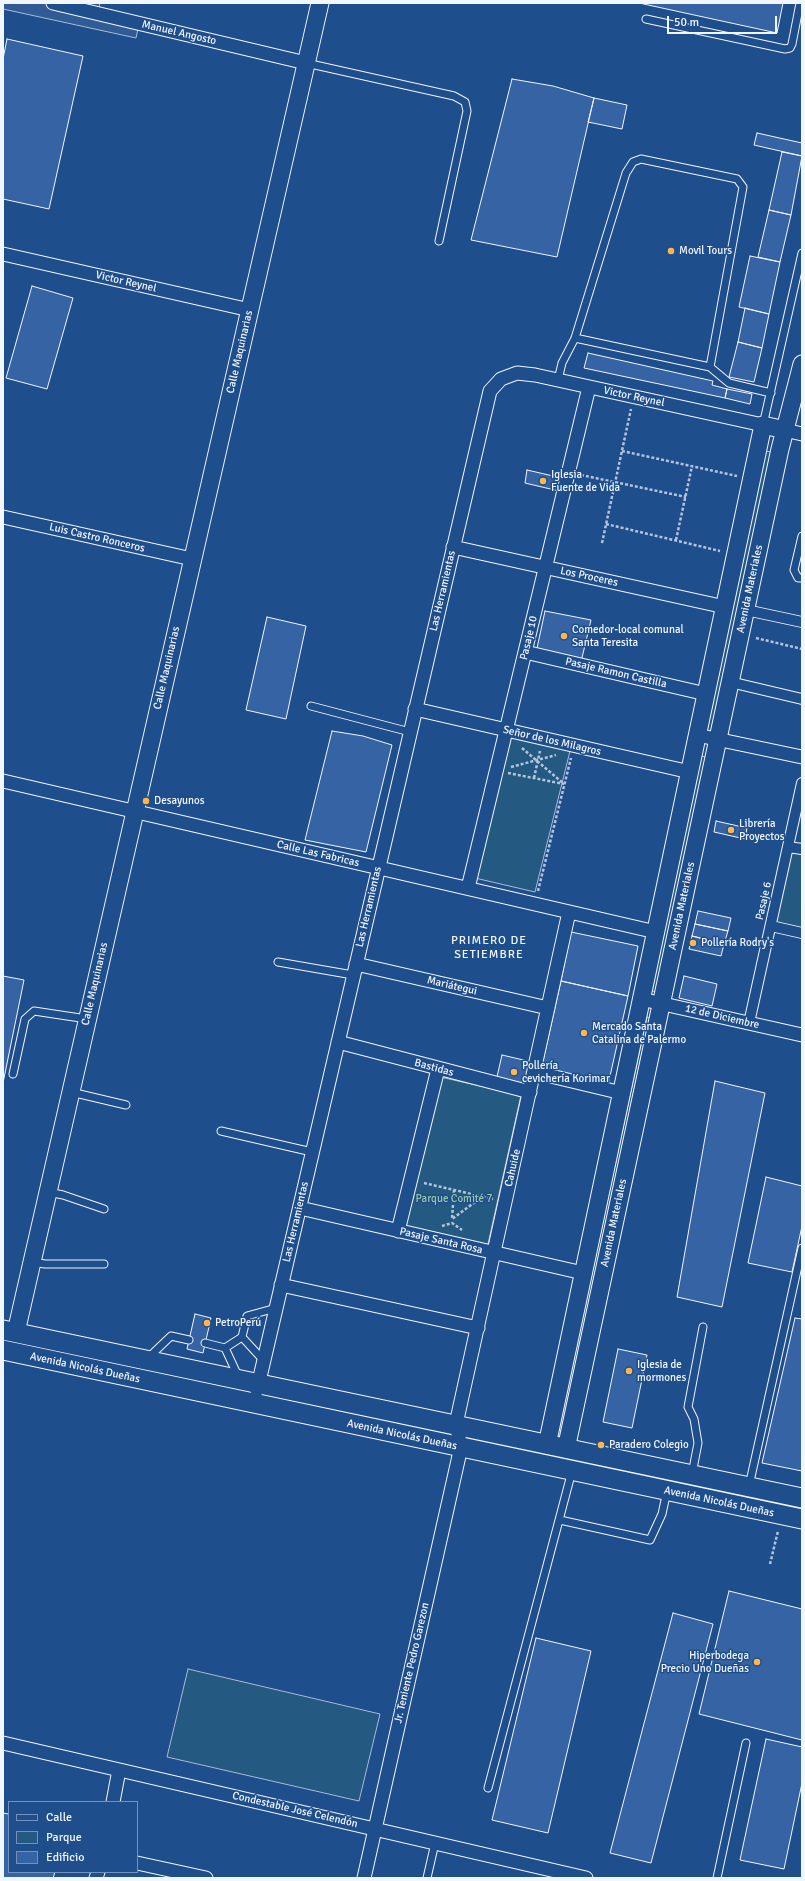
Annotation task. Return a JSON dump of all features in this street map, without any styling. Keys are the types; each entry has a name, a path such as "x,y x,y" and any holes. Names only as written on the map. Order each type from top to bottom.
{"main road":[{"name":"Avenida Nicolás Dueñas","path":"9,1331 802,1498"},
{"name":"Avenida Nicolás Dueñas","path":"3,1350 802,1519"},
{"path":"129,1377 139,1359"}],"street":[{"name":"Manuel Angosto","path":"53,3 306,63"},
{"name":"Calle Maquinarias","path":"9,1331 32,1262 320,3"},
{"name":"Victor Reynel","path":"3,254 250,310"},
{"name":"Avenida Materiales","path":"566,1449 740,635 785,430 802,364"},
{"name":"Victor Reynel","path":"485,410 490,391 501,379 517,373 558,380 802,434"},
{"name":"Pasaje 10","path":"468,888 589,387"},
{"name":"Las Herramientas","path":"254,1404 485,410"},
{"name":"Avenida Materiales","path":"547,1445 763,425"},
{"name":"Luis Castro Ronceros","path":"3,517 192,559"},
{"name":"Los Proceres","path":"453,547 725,607"},
{"path":"746,610 802,622"},
{"name":"Pasaje Ramon Castilla","path":"525,652 706,694"},
{"path":"730,682 802,699"},
{"name":"Señor de los Milagros","path":"415,709 573,748 690,772"},
{"path":"698,734 802,757"},
{"name":"Calle Las Fabricas","path":"3,781 656,932"},
{"name":"Pasaje 6","path":"749,1023 802,783"},
{"path":"788,846 802,850"},
{"name":"Cahuide","path":"456,1424 569,912"},
{"path":"771,926 802,933"},
{"name":"Mariátegui","path":"355,969 548,1008"},
{"name":"12 de Diciembre","path":"641,999 802,1035"},
{"name":"Bastidas","path":"338,1042 530,1092"},
{"path":"398,1231 438,1069"},
{"path":"534,1072 622,1092"},
{"name":"Pasaje Santa Rosa","path":"300,1208 583,1273"},
{"path":"282,1285 478,1328"},
{"path":"456,1424 461,1447"},
{"name":"Jr. Teniente Pedro Garezon","path":"364,1878 461,1447"},
{"name":"Condestable José Celendón","path":"3,1743 586,1878"},
{"path":"113,1801 119,1770"},
{"path":"138,1863 180,1875 206,1878"}],"lane":[{"path":"646,19 785,49 790,48 792,44 800,3"},
{"path":"306,63 454,96 465,102 467,110 466,116 439,241"},
{"path":"558,380 562,363 575,338 626,173 633,162 641,159 737,179 743,186 710,368"},
{"path":"763,425 802,253"},
{"path":"575,338 710,368 729,383 771,393"},
{"path":"802,536 794,570 798,578 802,578"},
{"path":"311,706 410,732"},
{"path":"278,962 355,969"},
{"path":"13,1074 25,1019 34,1011 65,1014 87,1019"},
{"path":"70,1092 126,1105"},
{"path":"221,1131 312,1152"},
{"path":"48,1192 63,1195 104,1209"},
{"path":"748,1486 802,1248"},
{"path":"32,1262 45,1264 104,1264"},
{"path":"205,1343 225,1348 242,1338 247,1316 276,1308"},
{"path":"692,1474 698,1443 694,1419 688,1407 703,1327"},
{"path":"139,1359 171,1336 189,1340"},
{"path":"242,1338 264,1361"},
{"path":"225,1348 239,1380"},
{"path":"488,1788 572,1471"},
{"path":"560,1520 650,1540 662,1514 667,1491"},
{"path":"717,1878 746,1743"},
{"path":"427,1878 435,1843"}],"path":[{"path":"602,542 634,397"},
{"path":"622,451 752,480"},
{"path":"676,540 692,466"},
{"path":"568,472 686,497"},
{"path":"606,524 736,554"},
{"path":"740,635 802,648"},
{"path":"506,732 564,784"},
{"path":"497,770 538,761 573,748"},
{"path":"535,904 573,748"},
{"path":"534,778 541,749"},
{"path":"497,770 564,784"},
{"path":"410,1180 505,1202"},
{"path":"454,1190 452,1221 482,1196"},
{"path":"770,1564 782,1515"}],"green space":[{"path":"765,451 778,453 719,734 707,731"},
{"path":"511,736 570,751 535,892 475,878"},
{"path":"700,756 715,758 666,994 652,991"},
{"path":"791,851 802,854 802,930 775,924"},
{"path":"647,1017 658,1020 568,1431 558,1430"},
{"name":"Parque Comité 7","path":"440,1077 521,1095 486,1253 400,1234"},
{"path":"188,1669 380,1714 359,1801 167,1757"}],"shaded area":[{"path":"3,3 100,3 98,13 139,24 136,38 3,9"}],"building":[{"path":"639,3 783,3 777,33"},
{"path":"7,39 83,56 49,209 3,199 3,59"},
{"path":"512,79 553,86 594,98 557,257 471,240"},
{"path":"594,98 627,105 622,129 588,122"},
{"path":"757,133 802,143 802,156 754,145"},
{"path":"782,152 802,156 791,215 769,210"},
{"path":"769,210 791,215 780,262 758,257"},
{"path":"750,256 780,262 769,314 739,307"},
{"path":"32,286 73,298 47,389 6,378"},
{"path":"745,308 769,314 762,348 738,342"},
{"path":"738,342 762,348 754,382 729,377"},
{"path":"588,353 713,381 712,385 727,389 725,398 584,368"},
{"path":"727,389 752,394 750,404 725,398"},
{"name":"Iglesia Fuente de Vida","path":"527,470 562,478 559,491 525,483"},
{"name":"Comedor-local comunal Santa Teresita","path":"545,611 591,620 581,662 536,653"},
{"path":"267,617 306,626 286,719 246,710"},
{"path":"332,731 363,736 392,745 366,852 305,840"},
{"name":"Librería Proyectos","path":"716,821 747,828 745,839 714,832"},
{"path":"698,911 731,918 728,931 695,924"},
{"path":"695,924 728,931 724,944 692,936"},
{"path":"571,932 638,946 628,996 561,981"},
{"path":"692,936 724,944 721,956 689,949"},
{"path":"3,976 24,980 3,1083"},
{"path":"684,976 717,984 712,1006 679,998"},
{"name":"Mercado Santa Catalina de Palermo","path":"561,981 628,996 608,1085 541,1070"},
{"name":"Pollería cevichería Korimar","path":"502,1055 532,1062 527,1087 496,1081"},
{"path":"715,1081 765,1093 722,1307 677,1297"},
{"path":"766,1177 802,1186 802,1226 792,1272 748,1263"},
{"path":"195,1314 211,1318 203,1353 187,1349"},
{"path":"795,1318 802,1319 802,1471 762,1463"},
{"path":"618,1349 647,1355 632,1428 603,1422"},
{"name":"Hiperbodega Precio Uno Dueñas","path":"729,1591 802,1609 802,1740 699,1714"},
{"path":"673,1613 713,1624 651,1863 610,1853"},
{"path":"536,1638 591,1651 548,1833 492,1820"},
{"path":"766,1739 802,1747 802,1783 784,1869 740,1860"},
{"path":"3,1813 8,1814 8,1873 55,1873 53,1878 3,1878"}],"place":[{"name":"Movil Tours","path":"671,251"},
{"name":"Iglesia Fuente de Vida","path":"543,481"},
{"name":"Comedor-local comunal Santa Teresita","path":"564,636"},
{"name":"Desayunos","path":"146,801"},
{"name":"Librería Proyectos","path":"731,830"},
{"name":"Pollería Rodry's","path":"693,943"},
{"name":"Mercado Santa Catalina de Palermo","path":"584,1033"},
{"name":"Pollería cevichería Korimar","path":"514,1072"},
{"name":"PetroPerú","path":"207,1323"},
{"name":"Iglesia de mormones","path":"629,1371"},
{"name":"Paradero Colegio","path":"601,1445"},
{"name":"Hiperbodega Precio Uno Dueñas","path":"757,1662"}],"district":[{"name":"PRIMERO DE SETIEMBRE","path":"489,948"}]}
